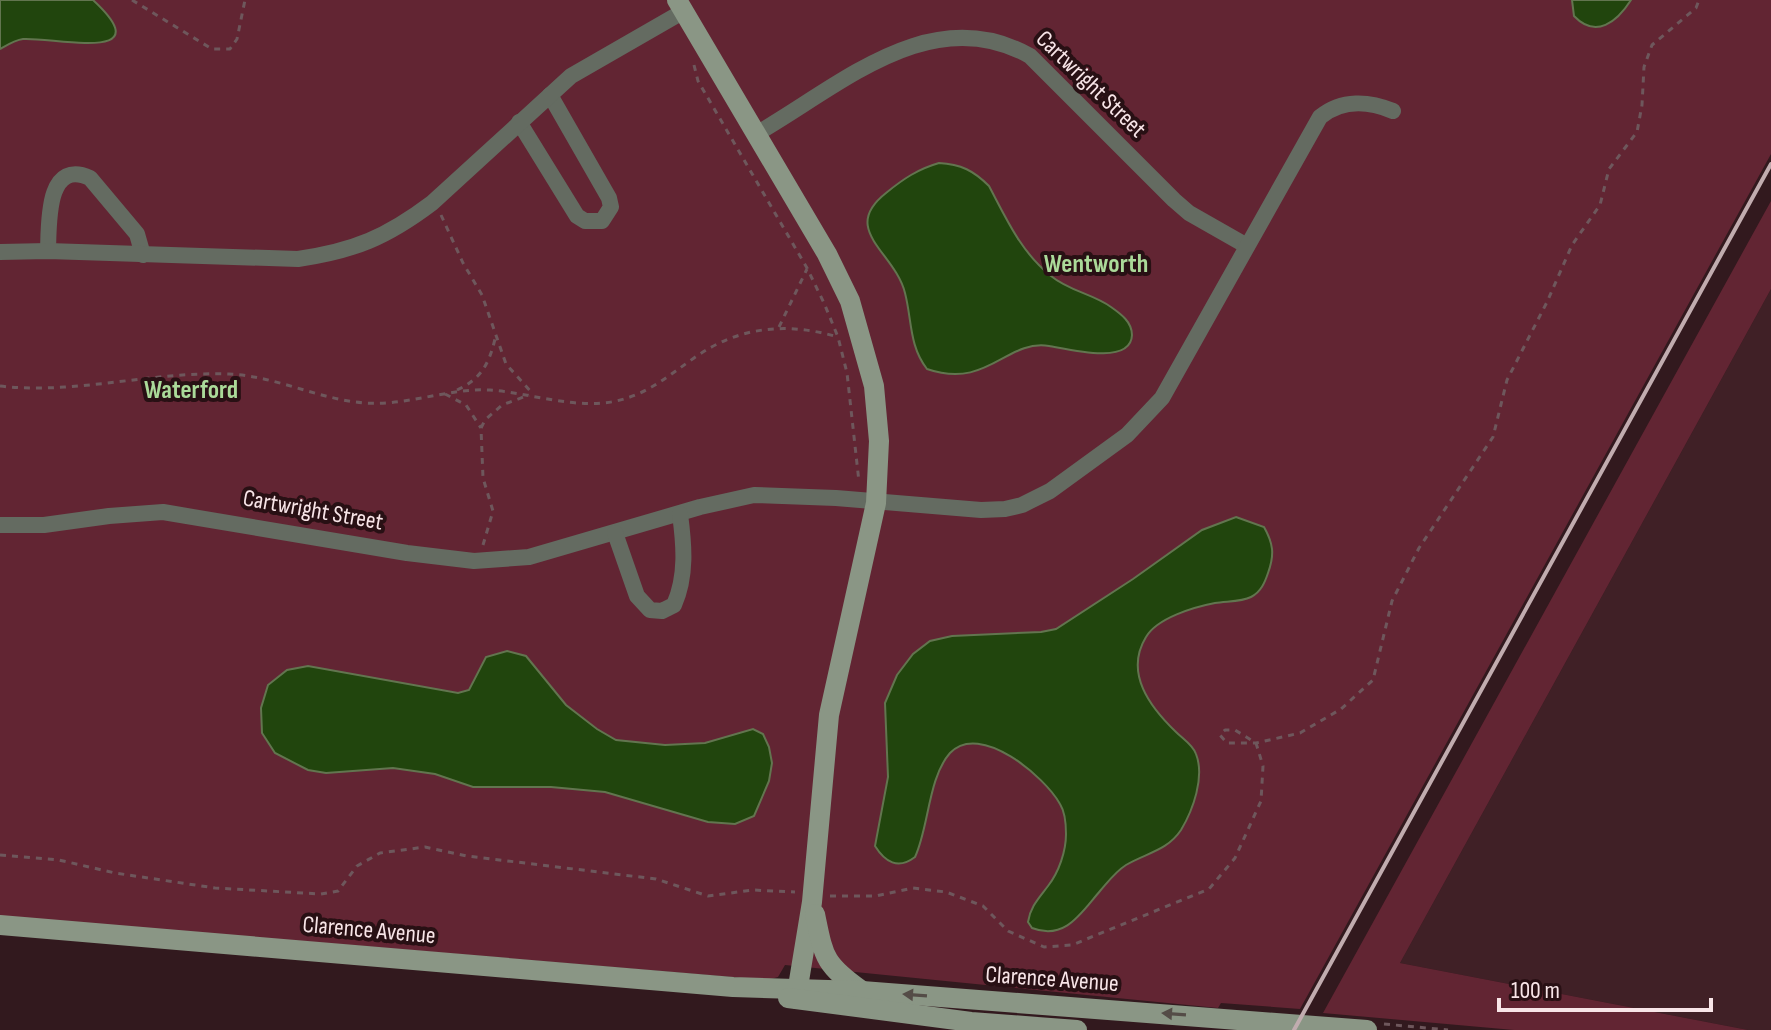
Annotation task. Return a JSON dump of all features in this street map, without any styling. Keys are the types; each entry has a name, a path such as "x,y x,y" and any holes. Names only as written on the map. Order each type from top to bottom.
{"street":[{"path":"0,252 48,251 254,260 298,259 333,254 363,245 385,235 432,203 571,76 680,6 827,254 850,301 874,386 879,441 876,503 829,715 805,994"},
{"name":"Cartwright Street","path":"756,134 853,71 916,37 948,30 977,32 1004,40 1030,56 1174,200 1189,213 1247,246"},
{"path":"519,122 577,216 585,221 602,221 611,207 609,198 550,95"},
{"name":"Cartwright Street","path":"0,525 44,525 163,512 420,555 481,561 529,557 754,495 1005,509 1050,491 1127,435 1162,398 1320,117 1327,111 1359,102 1393,111"},
{"path":"48,251 55,189 70,174 80,173 90,178 137,234 143,255"},
{"path":"615,533 637,596 650,610 662,611 674,605 679,593 684,558 680,514"},
{"path":"814,894 824,956 841,977 862,991"},
{"name":"Clarence Avenue","path":"0,925 805,994 971,1022 1077,1030"},
{"name":"Clarence Avenue","path":"805,994 862,991 1329,1026 1371,1026"}],"path":[{"path":"132,0 212,49 230,49 237,39 245,0"},
{"path":"0,855 59,860 115,873 215,888 321,894 338,891 357,866 380,853 425,847 467,856 656,879 708,896 753,890 876,896 913,888 946,892 983,906 1008,931 1044,947 1072,945 1209,889 1235,858 1261,801 1263,766 1256,743 1235,730 1225,730 1220,735 1227,743 1256,743 1300,733 1341,709 1373,680 1392,601 1419,548 1493,437 1507,380 1572,245 1600,205 1609,169 1637,132 1644,67 1652,45 1696,8 1699,0"},
{"path":"694,65 698,81 807,268 838,337 851,398 859,482"},
{"path":"432,203 448,226 457,252 482,295 495,339 511,372 533,394"},
{"path":"779,327 807,268"},
{"path":"453,391 489,390 603,404 654,387 697,355 748,333 779,327 813,330 838,337"},
{"path":"0,386 63,389 168,376 212,374 256,377 364,403 445,394 467,386 484,371 495,339"},
{"path":"445,394 466,405 481,428"},
{"path":"481,561 481,549 493,511 483,478 481,428 485,420 502,405 533,394"},
{"path":"1371,1026 1448,1030"}],"shaded area":[{"path":"0,0 1771,0 1771,154 1300,1009 1221,1003 1218,1008 785,965 778,977 767,980 0,916"},
{"path":"0,0 93,0 111,20 116,33 110,40 96,43 23,39 0,49"},
{"path":"1572,0 1631,0 1613,21 1598,27 1582,23 1574,16"},
{"path":"939,163 967,169 989,186 1031,257 1058,281 1104,303 1122,316 1132,330 1129,344 1110,353 1034,346 966,373 948,374 927,369 914,342 905,293 899,278 874,242 868,218 873,206 892,188 917,171"},
{"path":"1771,201 1771,289 1400,963 1748,1030 1514,1030 1323,1013"},
{"path":"1771,289 1771,1030 1748,1030 1400,963"},
{"path":"1236,517 1264,527 1269,538 1272,560 1260,590 1247,599 1206,605 1167,619 1151,630 1140,650 1138,664 1143,689 1157,712 1193,748 1198,763 1198,783 1193,803 1175,837 1163,847 1122,868 1071,923 1054,931 1032,928 1028,922 1031,912 1052,880 1063,854 1066,834 1063,811 1052,793 1027,768 1011,756 978,744 963,745 950,753 943,763 915,857 898,863 883,856 875,846 888,777 885,703 897,675 913,654 930,641 952,636 1056,629 1202,530"},
{"path":"507,651 526,656 566,705 616,740 665,745 705,743 753,729 763,734 772,763 769,781 754,816 735,824 708,822 605,792 551,787 473,787 435,774 393,768 326,773 308,770 275,753 262,733 261,708 268,685 287,670 308,666 458,693 469,690 486,657"}],"railway":[{"path":"1294,1030 1771,164"}],"district":[{"name":"Wentworth","path":"1096,264"},
{"name":"Waterford","path":"191,390"}]}
